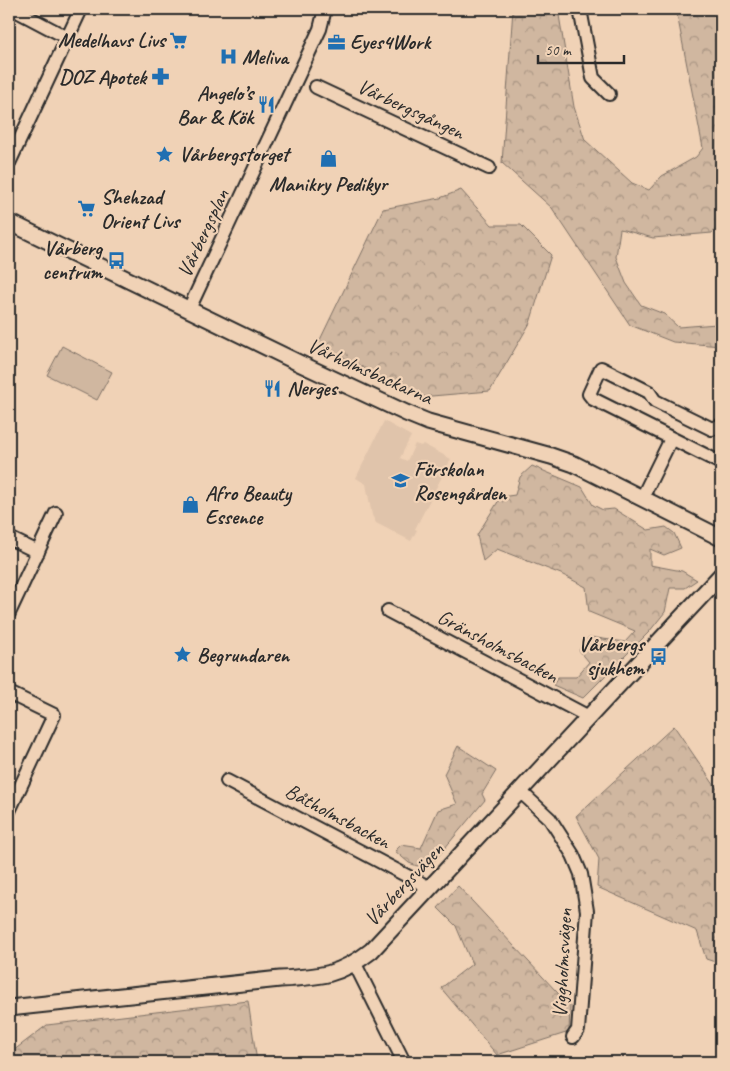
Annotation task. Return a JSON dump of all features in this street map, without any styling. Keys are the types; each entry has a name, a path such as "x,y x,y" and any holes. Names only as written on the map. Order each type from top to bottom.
{"street":[{"path":"13,9 68,38"},
{"path":"9,163 81,9"},
{"name":"Vårbergsplan","path":"190,309 320,29 325,9"},
{"path":"580,9 593,78 609,94"},
{"name":"Vårbergsgången","path":"316,87 489,168"},
{"name":"Vårholmsbackarna","path":"9,222 406,413 428,422 551,456 595,474 721,538"},
{"path":"721,426 712,429 655,401 649,392 601,368 589,394 592,399 721,463"},
{"path":"642,498 671,439"},
{"path":"9,613 13,591 38,552 56,513"},
{"path":"9,538 38,552"},
{"name":"Vårbergsvägen","path":"9,1008 303,978 342,971 355,964 371,951 721,575"},
{"name":"Gränsholmsbacken","path":"388,611 589,717"},
{"path":"9,693 54,715 9,811"},
{"name":"Båtholmsbacken","path":"227,781 430,888"},
{"name":"Viggholmsvägen","path":"520,791 550,819 573,855 580,874 587,911 578,1030 573,1037"},
{"path":"355,964 404,1062"}],"shaded area":[{"name":"Förskolan Rosengården","path":"384,421 411,436 400,458 407,461 415,444 421,446 423,444 451,459 415,529 417,530 411,541 376,523 372,515 366,484 356,478"}],"green space":[{"path":"513,9 558,9 574,107 585,140 632,183 649,190 662,176 696,157 703,148 676,9 721,9 721,222 712,233 653,238 620,229 616,257 626,283 641,305 664,314 678,327 717,324 721,337 721,346 673,342 630,325 552,208 502,163"},
{"path":"461,190 492,225 521,225 551,255 530,323 490,391 420,397 318,344 383,209 440,198"},
{"path":"62,346 112,372 97,400 47,375"},
{"path":"532,466 582,487 593,505 603,510 614,509 648,530 666,527 674,533 681,548 664,555 650,549 650,565 682,571 697,580 685,588 670,588 665,612 649,632 583,698 553,685 558,677 576,677 589,662 579,650 589,637 625,642 635,631 589,612 586,587 561,574 497,549 483,561 477,535 501,497 515,495 520,477"},
{"path":"674,726 721,795 721,964 706,959 697,931 597,887 599,859 576,816"},
{"path":"458,746 496,771 482,794 485,800 434,861 420,867 409,863 395,851 401,845 421,848 438,810 457,804 444,774"},
{"path":"458,886 570,1006 569,1032 497,1055 441,988 472,964 456,926 438,908"},
{"path":"248,1001 257,1062 9,1062 9,1054 47,1025"}],"place":[{"name":"Medelhavs Livs","path":"179,40"},
{"name":"Eyes4Work","path":"336,42"},
{"name":"Meliva","path":"228,57"},
{"name":"DOZ Apotek","path":"160,77"},
{"name":"Angelo’s Bar & Kök","path":"267,105"},
{"name":"Vårbergstorget","path":"165,154"},
{"name":"Manikry Pedikyr","path":"328,159"},
{"name":"Shehzad Orient Livs","path":"87,209"},
{"name":"Vårberg centrum","path":"116,260"},
{"name":"Nerges","path":"273,388"},
{"name":"Förskolan Rosengården","path":"400,481"},
{"name":"Afro Beauty Essence","path":"191,505"},
{"name":"Begrundaren","path":"183,655"},
{"name":"Vårbergs sjukhem","path":"658,656"}]}
